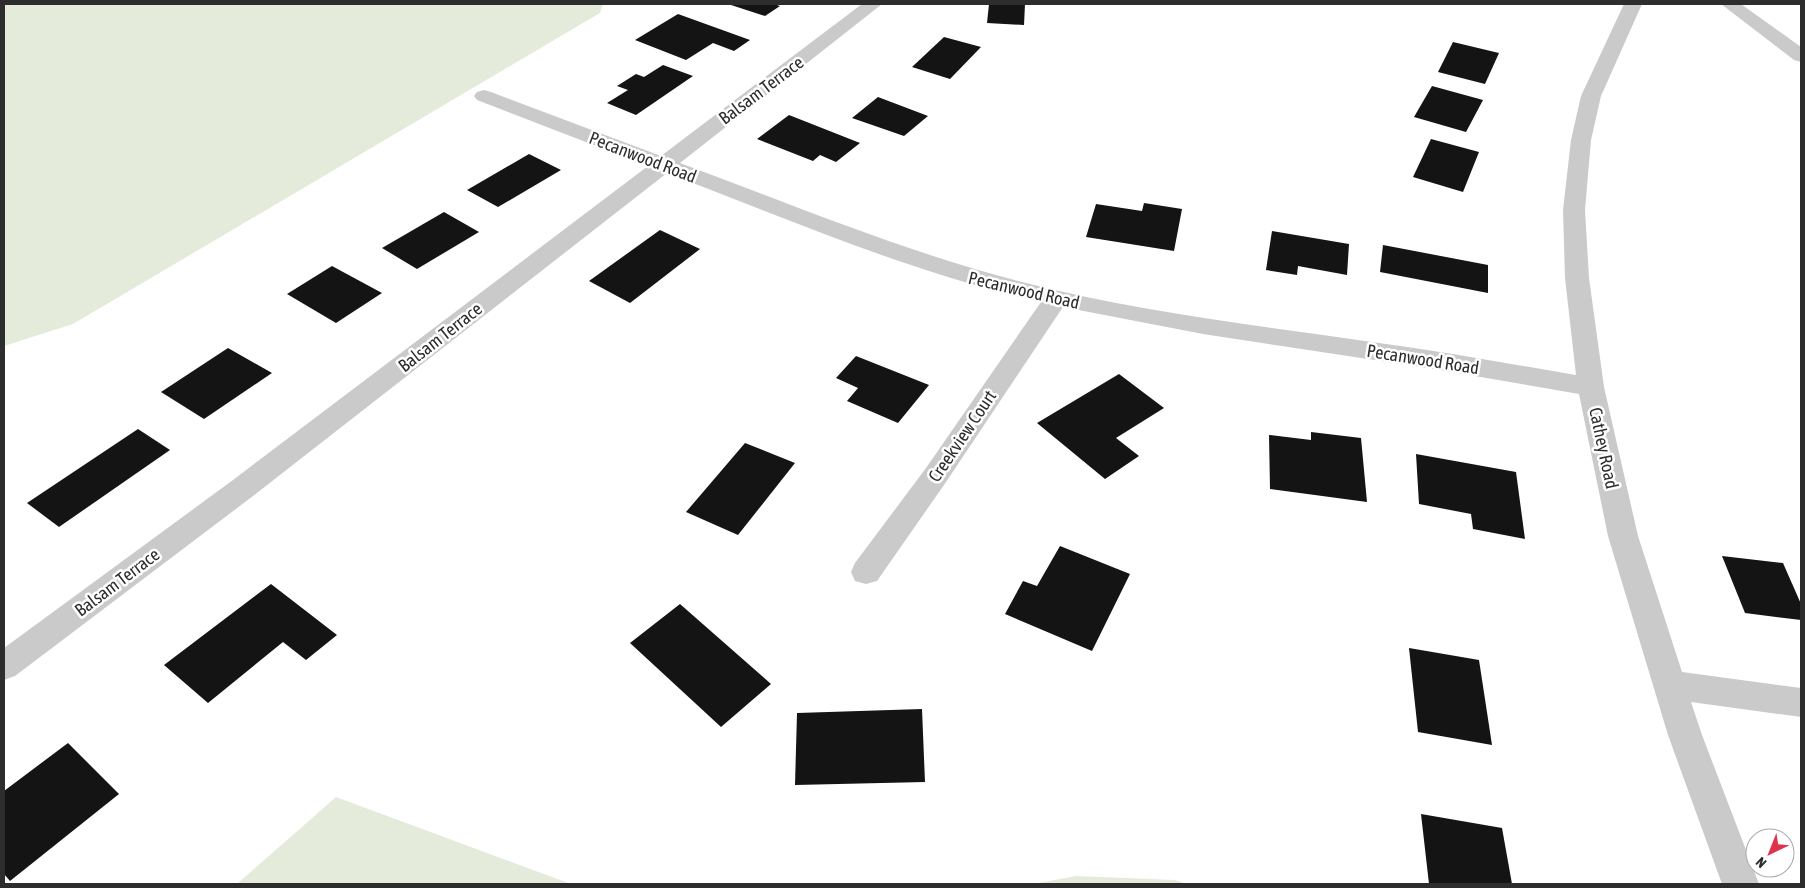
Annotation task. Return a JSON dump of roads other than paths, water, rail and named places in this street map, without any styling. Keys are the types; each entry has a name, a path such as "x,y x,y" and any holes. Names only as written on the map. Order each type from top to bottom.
{"street":[{"name":"Balsam Terrace","path":"4,666 235,494 873,4"},
{"name":"Cathey Road","path":"1633,4 1591,96 1581,140 1574,210 1577,278 1590,387 1623,536 1686,735 1741,884"},
{"path":"1730,4 1801,56"},
{"name":"Pecanwood Road","path":"484,96 663,165 963,276 1056,299 1236,331 1385,352 1590,387"},
{"name":"Creekview Court","path":"866,572 936,475 1056,299"},
{"path":"1670,685 1801,702"}]}
